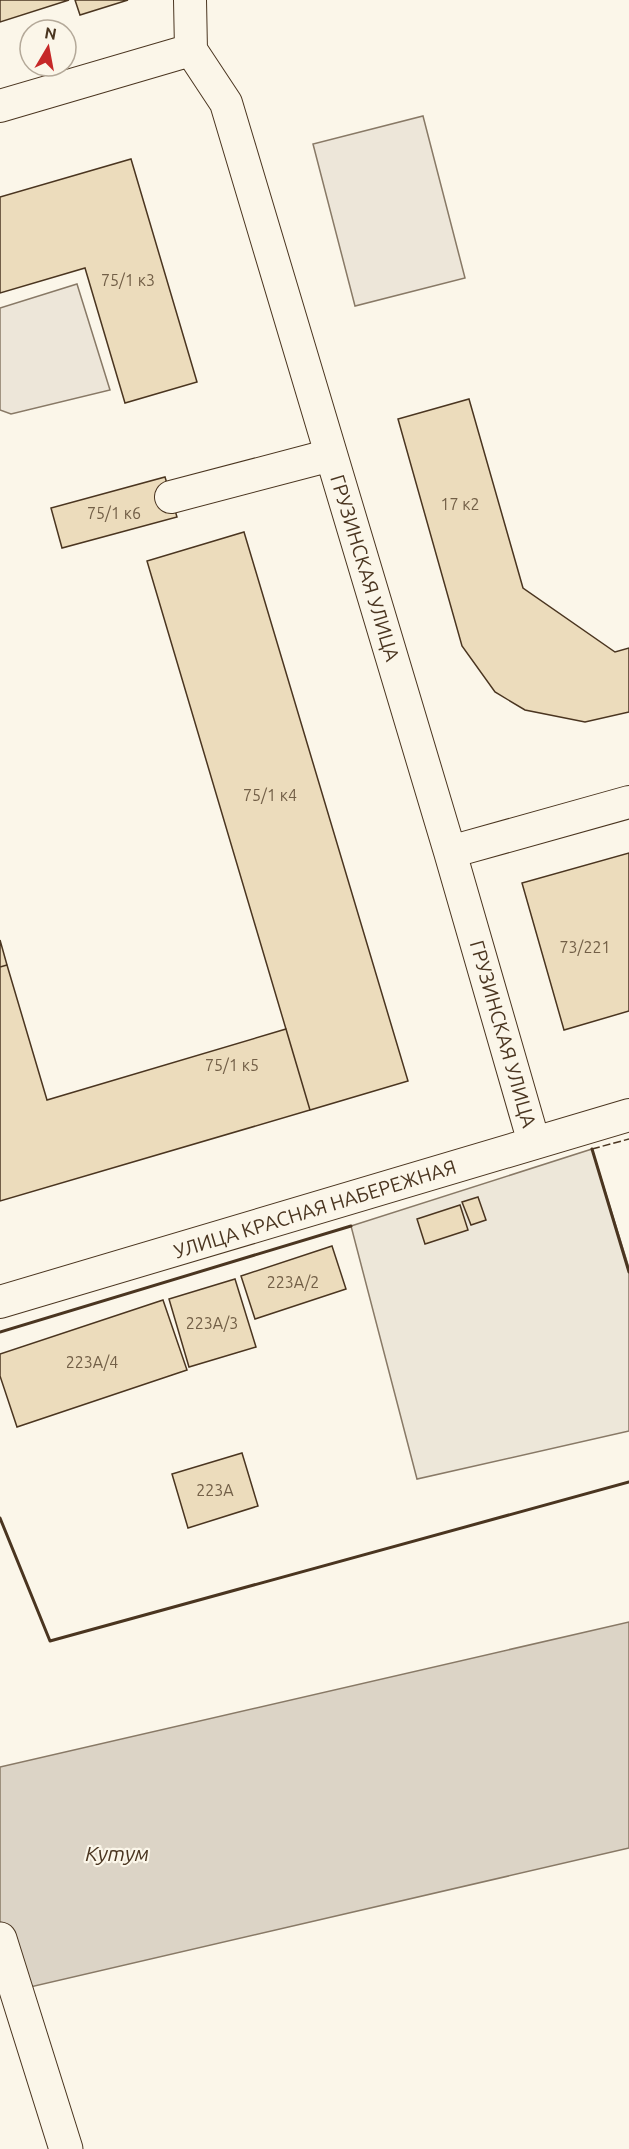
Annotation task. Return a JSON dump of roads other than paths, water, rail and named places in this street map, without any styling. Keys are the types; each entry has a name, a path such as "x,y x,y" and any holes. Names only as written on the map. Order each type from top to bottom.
{"main road":[{"path":"0,1939 66,2149"}],"street":[{"path":"0,106 191,50 189,0"},
{"name":"ГРУЗИНСКАЯ УЛИЦА","path":"191,50 226,103 450,852 534,1143"},
{"path":"171,497 331,455"},
{"path":"450,852 629,802"},
{"name":"УЛИЦА КРАСНАЯ НАБЕРЕЖНАЯ","path":"0,1302 629,1115"}],"water":[{"name":"Кутум","path":"629,1622 629,1848 0,1994 0,1767"}]}
